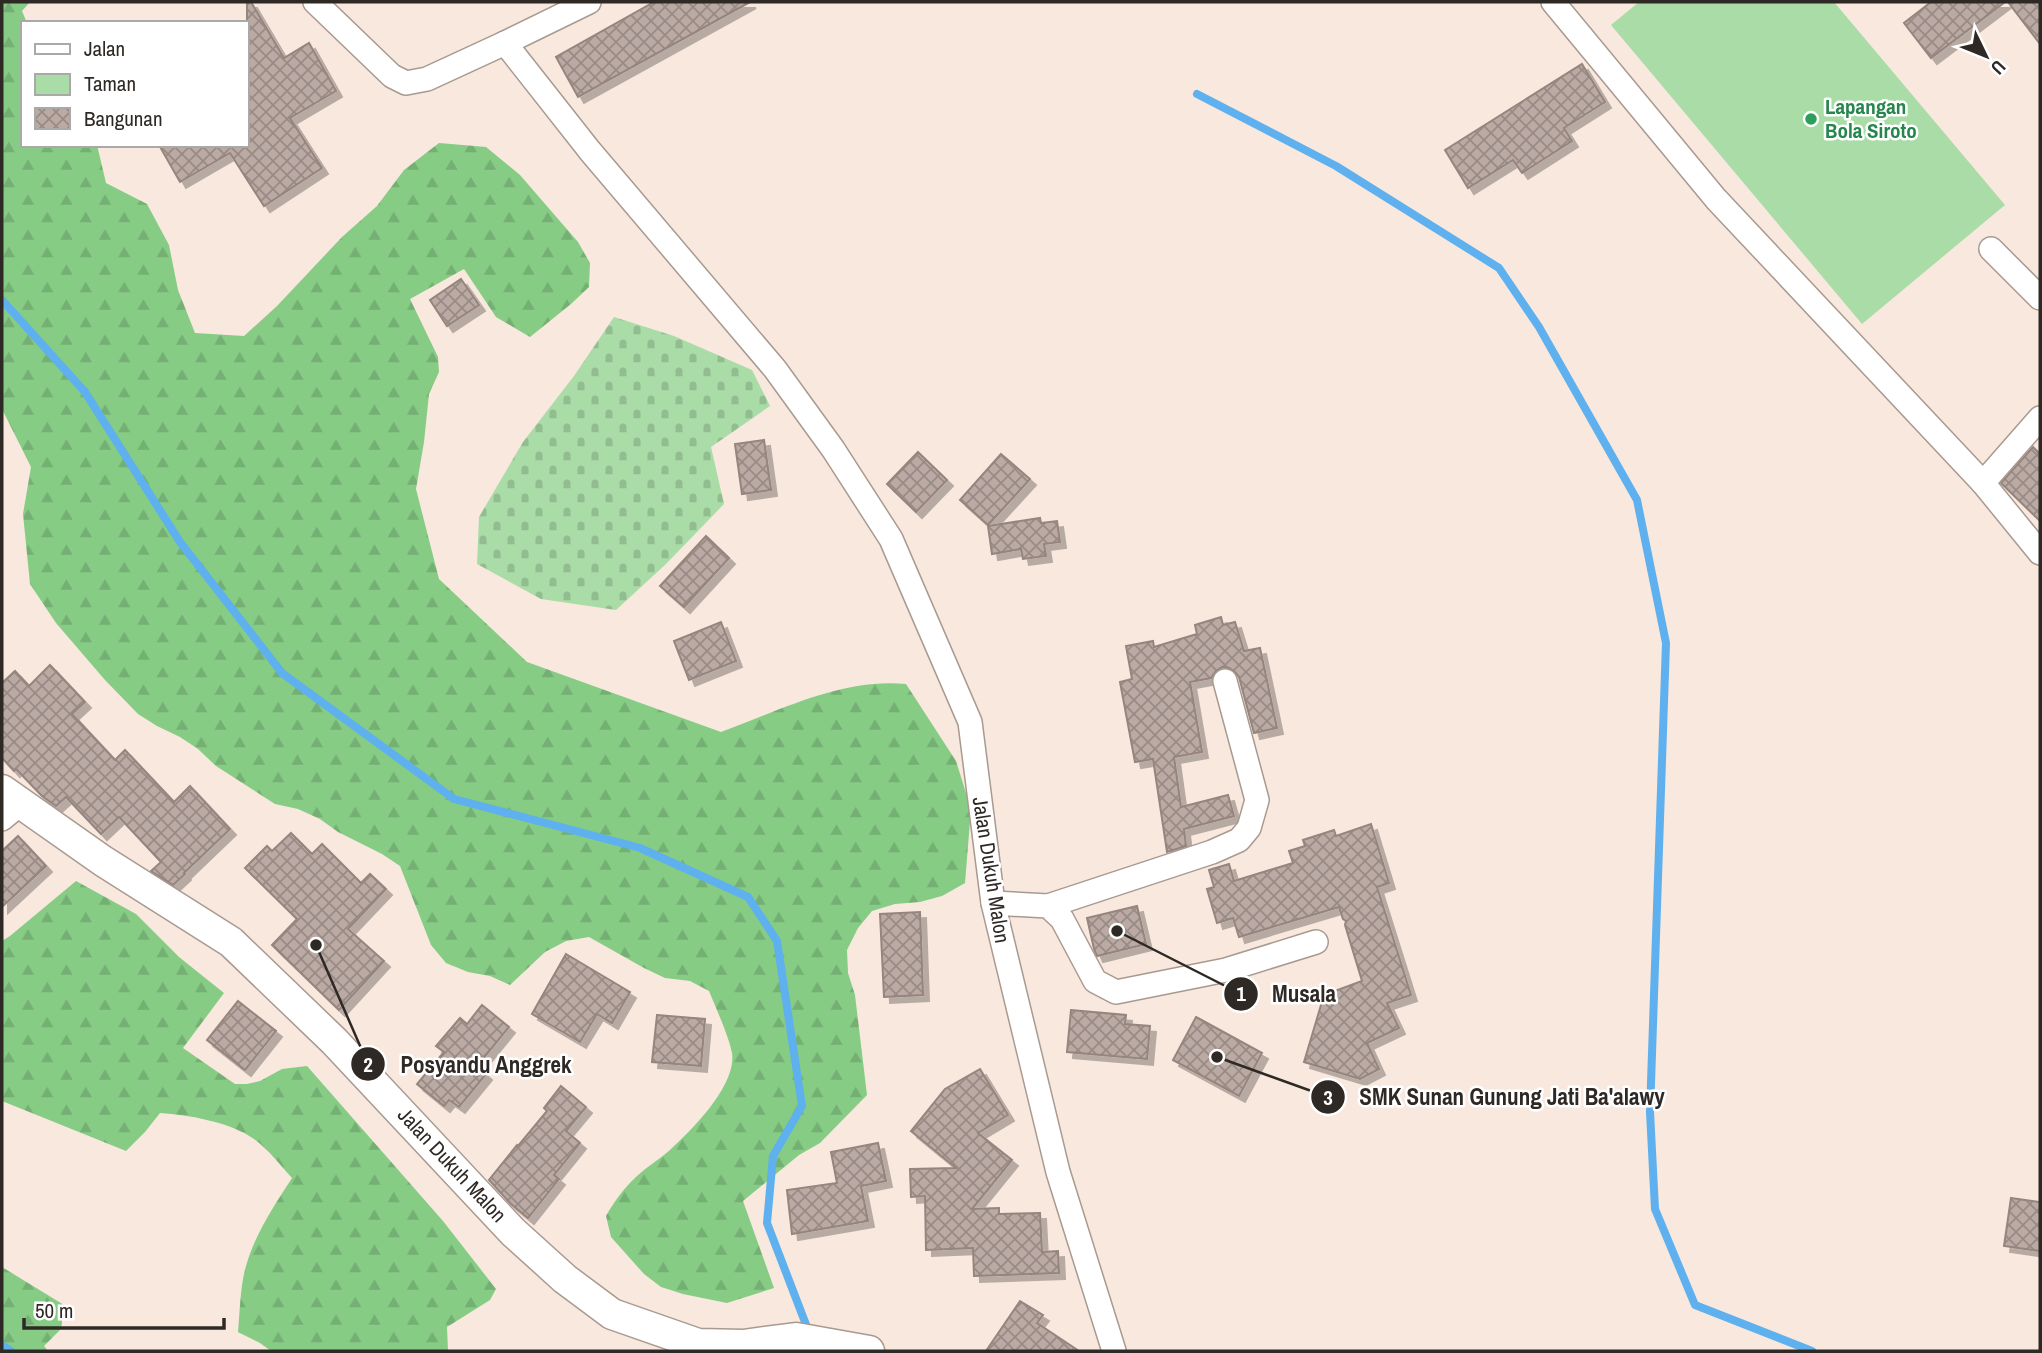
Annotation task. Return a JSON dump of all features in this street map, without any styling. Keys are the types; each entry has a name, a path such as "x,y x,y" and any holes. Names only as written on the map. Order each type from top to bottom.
{"street":[{"path":"315,2 392,76 406,83 427,79 589,2"},
{"path":"1553,2 1716,199 1983,482 2040,554"},
{"name":"Jalan Dukuh Malon","path":"505,43 590,151 775,369 833,449 891,538 970,722 993,903 1058,1172 1114,1351"},
{"path":"1991,249 2040,298"},
{"path":"1983,482 2040,418"},
{"path":"993,903 1048,906 1212,852 1239,840 1249,828 1257,800 1225,681"},
{"name":"Jalan Dukuh Malon","path":"8,804 231,942 334,1041 513,1232 565,1279 612,1314 698,1344 743,1345 808,1340 869,1351"},
{"path":"1048,906 1062,919 1095,981 1116,992 1226,970 1316,942"}],"green space":[{"path":"2,2 30,2 22,11 26,21 21,21 21,147 97,147 106,183 147,204 169,245 178,290 195,333 244,336 277,306 342,237 377,206 404,170 439,143 486,147 520,175 578,242 590,263 589,287 530,337 496,317 464,269 410,299 438,357 439,372 429,394 416,489 439,579 527,662 721,732 812,697 835,691 882,683 906,684 956,761 971,809 965,883 942,896 872,911 858,928 847,950 848,973 855,995 867,1095 820,1143 799,1155 743,1201 774,1288 727,1303 661,1287 644,1274 611,1237 606,1216 631,1182 670,1150 701,1119 728,1079 732,1053 709,991 690,981 665,978 589,937 566,941 545,952 510,985 446,963 431,945 400,866 320,819 298,809 275,804 216,766 180,737 138,714 56,623 30,584 23,514 31,467 2,409"},
{"name":"Lapangan Bola Siroto","path":"1639,2 1834,2 2005,205 1862,324 1611,25"},
{"path":"614,317 674,336 752,370 770,406 711,447 724,504 666,564 616,610 541,599 477,564 479,517 523,442 574,376"},
{"path":"76,881 136,914 179,957 224,993 183,1048 235,1084 260,1081 282,1069 307,1066 443,1221 496,1289 490,1300 447,1327 448,1351 271,1351 238,1332 242,1282 250,1254 266,1220 292,1178 264,1148 244,1133 209,1120 160,1113 126,1151 2,1101 2,941"},
{"path":"2,1267 64,1305 61,1329 44,1346 48,1351 2,1351"}],"building":[{"path":"247,2 251,2 284,58 309,43 336,91 290,118 322,168 264,206 230,153 180,182 160,147 248,147"},
{"path":"654,2 750,2 578,97 556,57"},
{"path":"1931,2 2005,2 1931,58 1904,23"},
{"path":"2008,2 2040,2 2040,44"},
{"path":"1582,64 1605,102 1564,128 1572,141 1522,173 1513,160 1468,188 1445,150"},
{"path":"461,279 479,305 447,326 430,300"},
{"path":"764,440 771,490 742,494 735,444"},
{"path":"2033,447 2040,454 2040,521 2001,483"},
{"path":"918,452 947,480 916,512 887,484"},
{"path":"1001,454 1030,479 988,525 960,500"},
{"path":"1040,518 1041,523 1057,521 1060,542 1044,544 1046,556 1023,559 1021,549 992,554 988,526"},
{"path":"706,536 729,558 684,607 660,586"},
{"path":"1221,617 1223,625 1235,622 1244,651 1260,648 1277,728 1254,733 1239,677 1229,668 1222,667 1211,678 1190,682 1202,752 1174,757 1181,807 1228,795 1234,816 1184,829 1186,846 1167,852 1153,759 1135,762 1120,682 1132,679 1126,646 1153,641 1154,647 1197,634 1195,625"},
{"path":"721,622 736,661 689,680 674,641"},
{"path":"50,665 85,702 72,714 115,760 125,750 174,802 190,786 230,829 173,885 151,871 161,862 119,817 101,834 66,797 56,806 2,758 2,683 15,671 29,686"},
{"path":"1371,824 1389,883 1377,887 1411,995 1387,1003 1399,1028 1367,1043 1379,1069 1360,1079 1304,1062 1324,995 1362,981 1346,921 1339,907 1239,937 1233,918 1217,923 1207,889 1214,887 1209,870 1229,864 1234,881 1293,863 1289,851 1305,846 1303,840 1334,830 1336,836"},
{"path":"291,833 312,854 322,844 361,883 370,874 386,889 348,929 384,961 339,1010 272,945 297,919 245,868 267,846 272,851"},
{"path":"18,836 46,866 2,907 2,851"},
{"path":"1137,906 1146,944 1097,956 1087,918"},
{"path":"920,912 923,995 884,997 880,914"},
{"path":"566,954 630,992 612,1023 597,1014 580,1042 532,1014"},
{"path":"238,1001 276,1031 245,1070 207,1040"},
{"path":"482,1005 509,1027 477,1066 486,1074 459,1107 449,1100 444,1106 417,1084 444,1052 436,1046 460,1018 467,1024"},
{"path":"1071,1010 1126,1015 1125,1024 1150,1026 1147,1059 1067,1052"},
{"path":"657,1015 705,1019 701,1066 652,1062"},
{"path":"1196,1017 1262,1053 1239,1096 1173,1060"},
{"path":"980,1069 1008,1115 978,1133 1012,1160 972,1209 999,1208 999,1214 1040,1213 1042,1252 1058,1251 1059,1273 974,1276 973,1248 926,1250 925,1196 911,1197 910,1169 956,1168 911,1131 945,1089"},
{"path":"561,1086 586,1107 566,1131 580,1143 554,1175 559,1179 528,1218 489,1180 547,1111 544,1108"},
{"path":"878,1143 886,1181 861,1186 868,1221 792,1234 787,1190 837,1183 831,1152"},
{"path":"2011,1198 2040,1202 2040,1251 2004,1246"},
{"path":"1020,1301 1043,1315 1037,1323 1079,1351 986,1351"}],"waterway":[{"path":"1197,94 1336,166 1499,268 1539,327 1637,500 1666,643 1650,1112 1655,1209 1695,1305 1812,1351"},
{"path":"2,300 85,392 180,542 282,673 454,799 640,848 748,897 777,941 802,1106 773,1156 767,1223 810,1335"},
{"path":"2,1345 11,1351"}],"place":[{"name":"Lapangan Bola Siroto","path":"1811,119"},
{"name":"Musala","path":"1117,931"},
{"name":"Posyandu Anggrek","path":"316,945"},
{"name":"SMK Sunan Gunung Jati Ba'alawy","path":"1217,1057"}]}
